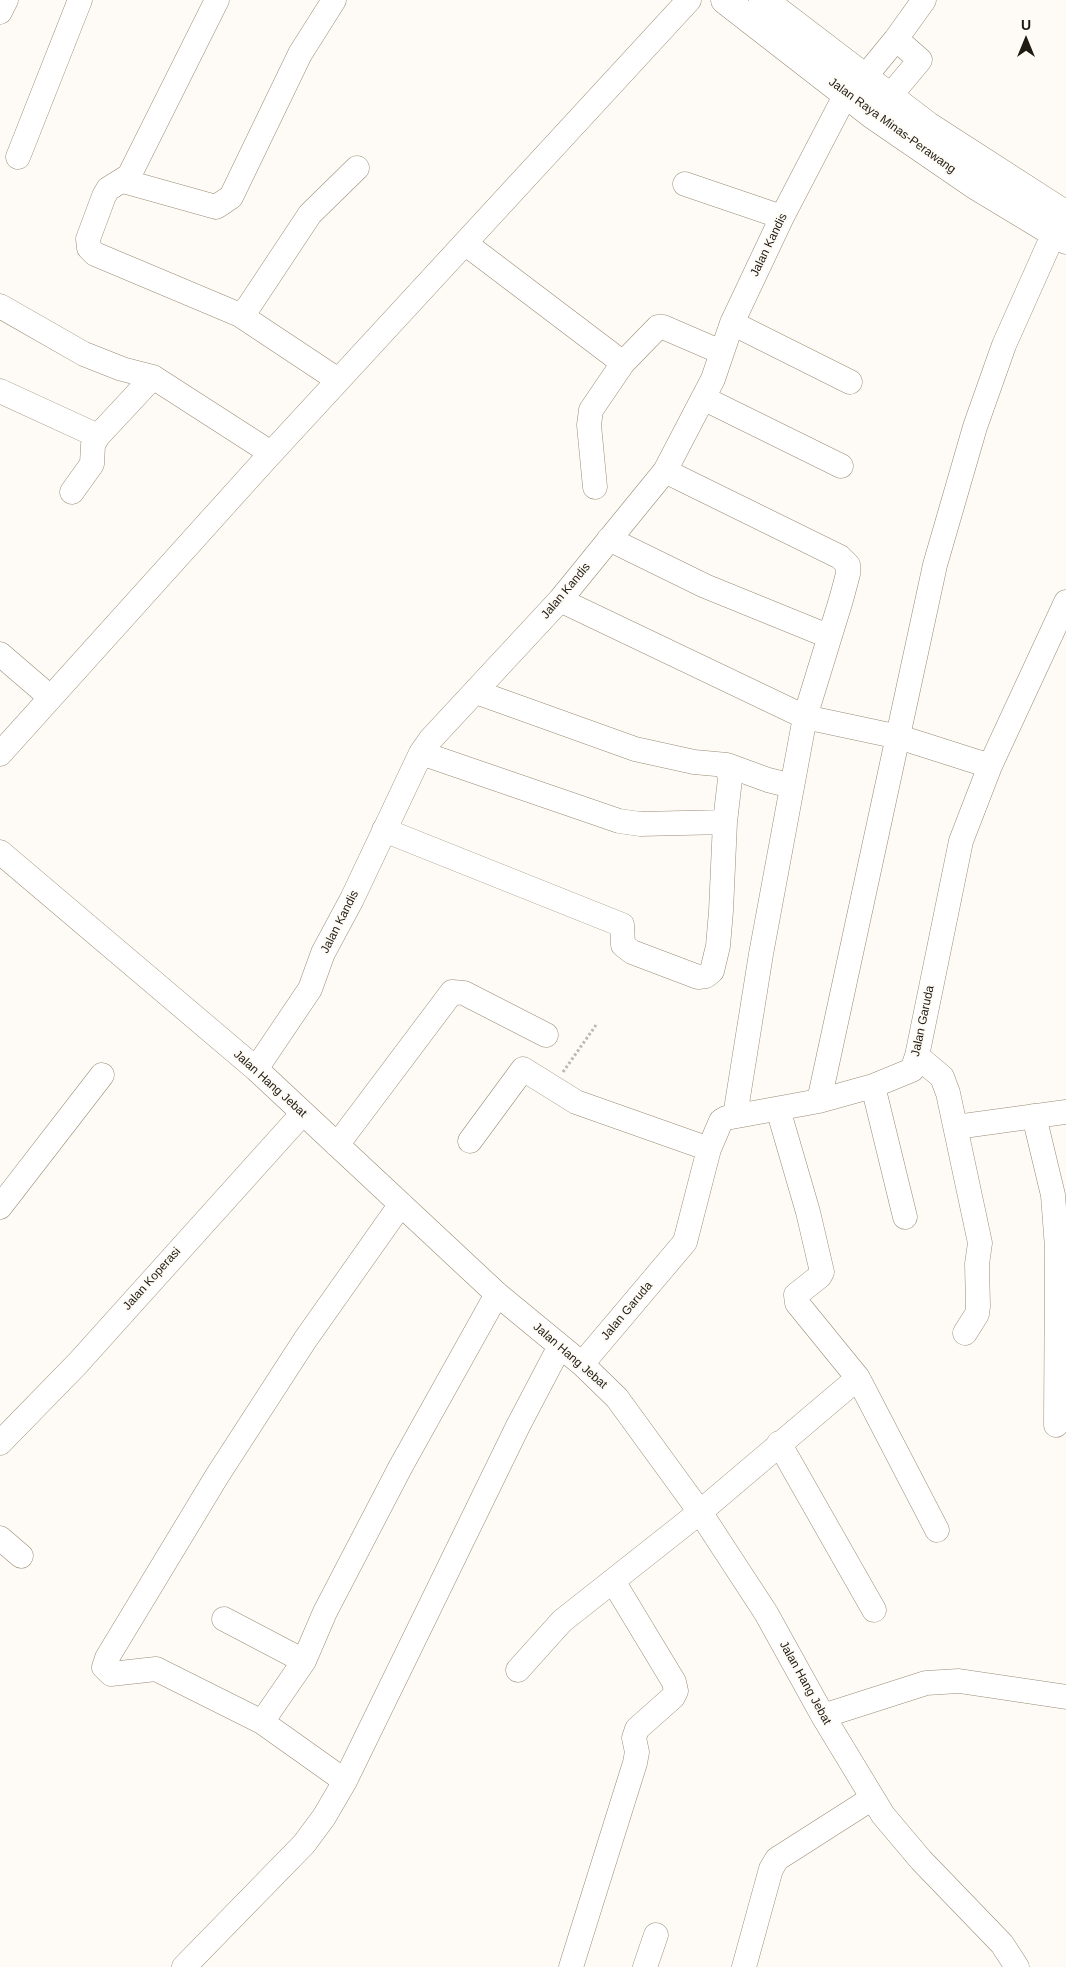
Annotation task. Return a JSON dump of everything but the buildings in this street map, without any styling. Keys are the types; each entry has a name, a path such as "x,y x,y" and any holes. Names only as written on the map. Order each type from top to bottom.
{"main road":[{"name":"Jalan Raya Minas-Perawang","path":"726,0 855,86 889,97 1062,230"},
{"name":"Jalan Raya Minas-Perawang","path":"763,0 855,86 975,185 1062,230"}],"street":[{"path":"0,12 6,0"},
{"path":"18,157 80,0"},
{"path":"217,0 129,176 108,189 104,196 88,239 89,248 94,254 240,315 338,380"},
{"path":"123,181 216,207 231,197 300,54 334,0"},
{"path":"0,754 271,453 466,244 689,0"},
{"name":"Jalan Kandis","path":"256,1069 310,989 323,954 352,899 421,753 430,740 560,600 665,471 713,379 732,323 782,217 855,86 896,39 924,0"},
{"path":"889,97 920,60 896,39"},
{"path":"240,315 249,306 310,214 357,168"},
{"path":"685,184 782,217"},
{"path":"819,1101 935,564 975,428 1004,345 1062,230"},
{"path":"466,244 623,363"},
{"path":"1,308 84,354 152,378 271,453"},
{"path":"732,323 850,382"},
{"path":"595,487 589,424 591,410 623,363 658,328 663,327 722,352"},
{"path":"72,492 92,464 94,445 98,436 152,378"},
{"path":"0,391 98,436"},
{"path":"703,398 841,466"},
{"path":"665,471 844,561 848,565 848,574 805,717 761,954 735,1116"},
{"path":"609,539 719,592 828,636"},
{"path":"560,600 805,717 899,737 990,766"},
{"name":"Jalan Garuda","path":"582,1364 685,1242 710,1149 721,1121 735,1116 819,1101 873,1086 912,1070 917,1056 961,841 990,766 1066,602"},
{"path":"0,654 50,697"},
{"path":"476,692 636,749 694,762 727,765 768,780 792,786"},
{"path":"421,753 597,811 619,821 640,824 725,822"},
{"path":"384,830 622,925 626,949 698,977 706,976 712,971 718,946 725,822 730,779 727,765"},
{"name":"Jalan Hang Jebat","path":"0,852 256,1069 497,1294 582,1364 617,1398 700,1512 766,1613 871,1799 921,1860 1002,1944 1017,1967"},
{"path":"337,1145 452,992 464,993 546,1035"},
{"path":"917,1056 942,1077 948,1093 980,1243 977,1264 977,1314 965,1333"},
{"path":"470,1141 523,1069 576,1102 710,1149"},
{"path":"0,1207 102,1075"},
{"path":"873,1086 905,1217"},
{"path":"778,1109 808,1212 822,1272 820,1276 796,1295 797,1304 858,1378 937,1530"},
{"path":"956,1127 1066,1112"},
{"name":"Jalan Koperasi","path":"0,1444 78,1363 303,1114"},
{"path":"1034,1116 1060,1194 1057,1248 1056,1425"},
{"path":"345,1781 262,1722 156,1669 142,1669 111,1674 104,1667 106,1658 217,1476 305,1340 402,1204"},
{"path":"262,1722 304,1661 325,1612 347,1569 497,1294"},
{"path":"184,1967 304,1844 324,1817 345,1781 518,1426 560,1346"},
{"path":"518,1670 562,1620 700,1512 779,1443 858,1378"},
{"path":"779,1443 874,1610"},
{"path":"0,1538 21,1556"},
{"path":"571,1967 636,1763 637,1752 634,1738 637,1730 673,1697 676,1690 674,1682 613,1581"},
{"path":"224,1619 304,1661"},
{"path":"823,1716 926,1683 959,1681 1066,1697"},
{"path":"744,1967 771,1869 777,1859 871,1799"},
{"path":"645,1967 656,1935"}],"path":[{"path":"552,1087 596,1025"}]}
